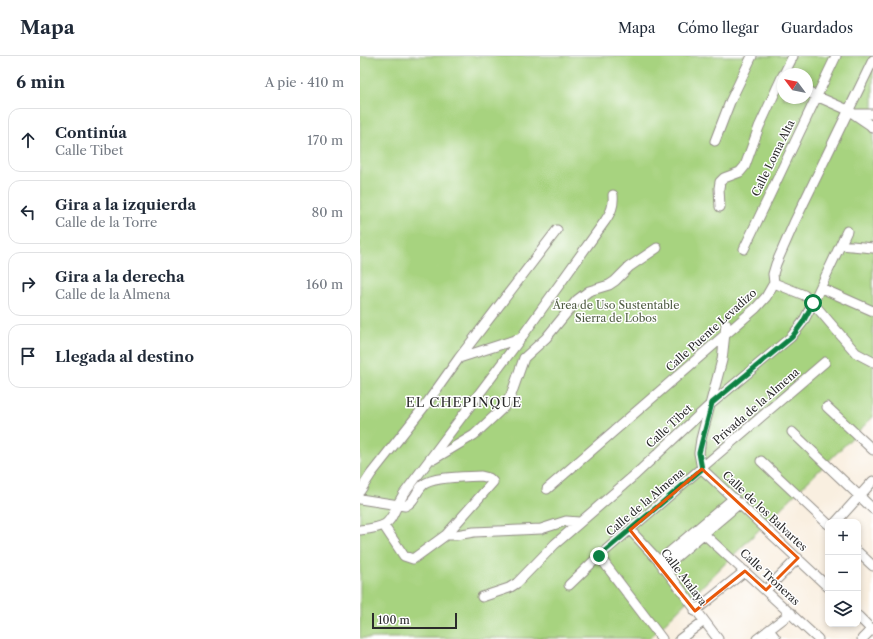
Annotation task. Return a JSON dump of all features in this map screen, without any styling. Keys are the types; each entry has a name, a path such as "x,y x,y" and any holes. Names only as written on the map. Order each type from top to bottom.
{"street":[{"path":"715,141 730,102 752,56"},
{"path":"788,68 793,56"},
{"name":"Calle Loma Alta","path":"744,249 836,56"},
{"name":"Calle Puente Levadizo","path":"547,489 641,409 756,308 766,297 774,283 773,274 776,264 794,222 851,112 873,60"},
{"path":"720,207 720,182 724,178 740,172 745,166 759,127 777,90"},
{"path":"813,94 851,112 873,128"},
{"path":"851,112 873,114"},
{"path":"360,530 384,526 393,515 396,506 521,338 612,211 614,204 613,195"},
{"path":"360,491 371,474 427,403 459,358 558,230"},
{"name":"Calle Tibet","path":"482,597 509,588 517,583 540,557 636,474 712,403 792,337 803,322 821,288 847,231"},
{"path":"841,244 873,248"},
{"path":"429,462 474,435 504,407 511,395 524,358 546,338 577,300 590,290 609,285 629,268 657,248"},
{"path":"774,283 804,295 813,303 856,353 873,362"},
{"path":"821,288 873,311"},
{"path":"702,469 699,453 722,360 726,324"},
{"path":"459,358 521,338"},
{"name":"Privada de la Almena","path":"702,469 825,362"},
{"path":"827,407 873,450"},
{"path":"792,432 873,509"},
{"path":"761,461 825,521"},
{"name":"Calle de los Balvartes","path":"702,469 737,500 825,584"},
{"name":"Calle de la Almena","path":"569,585 599,556 702,469"},
{"path":"360,498 396,506 409,504 418,490 427,482 481,476 489,478 493,482 492,485 446,535 413,559 404,556 384,526"},
{"path":"839,519 873,482"},
{"path":"661,564 704,534 737,500"},
{"path":"661,564 737,500"},
{"path":"446,535 474,532 541,529 566,521 579,522"},
{"name":"Calle Atalaya","path":"630,530 661,564 718,639"},
{"name":"Calle Troneras","path":"704,534 818,639"},
{"path":"861,555 873,566"},
{"path":"599,556 662,639"},
{"path":"766,590 798,558"},
{"path":"696,611 745,571"},
{"path":"758,639 791,613"},
{"path":"861,619 873,630 862,639"},
{"path":"680,639 704,621"},
{"path":"769,630 776,639"}],"highlighted area":[{"path":"702,469 798,558 766,590 745,571 695,611 630,530"}],"green space":[{"name":"Área de Uso Sustentable Sierra de Lobos","path":"360,56 873,56 873,417 650,638 360,638"}],"district":[{"name":"EL CHEPINQUE","path":"464,402"}],"route":[{"path":"599,556 702,469 699,453 701,439 712,403 776,352 792,337 803,322 813,303"}]}
